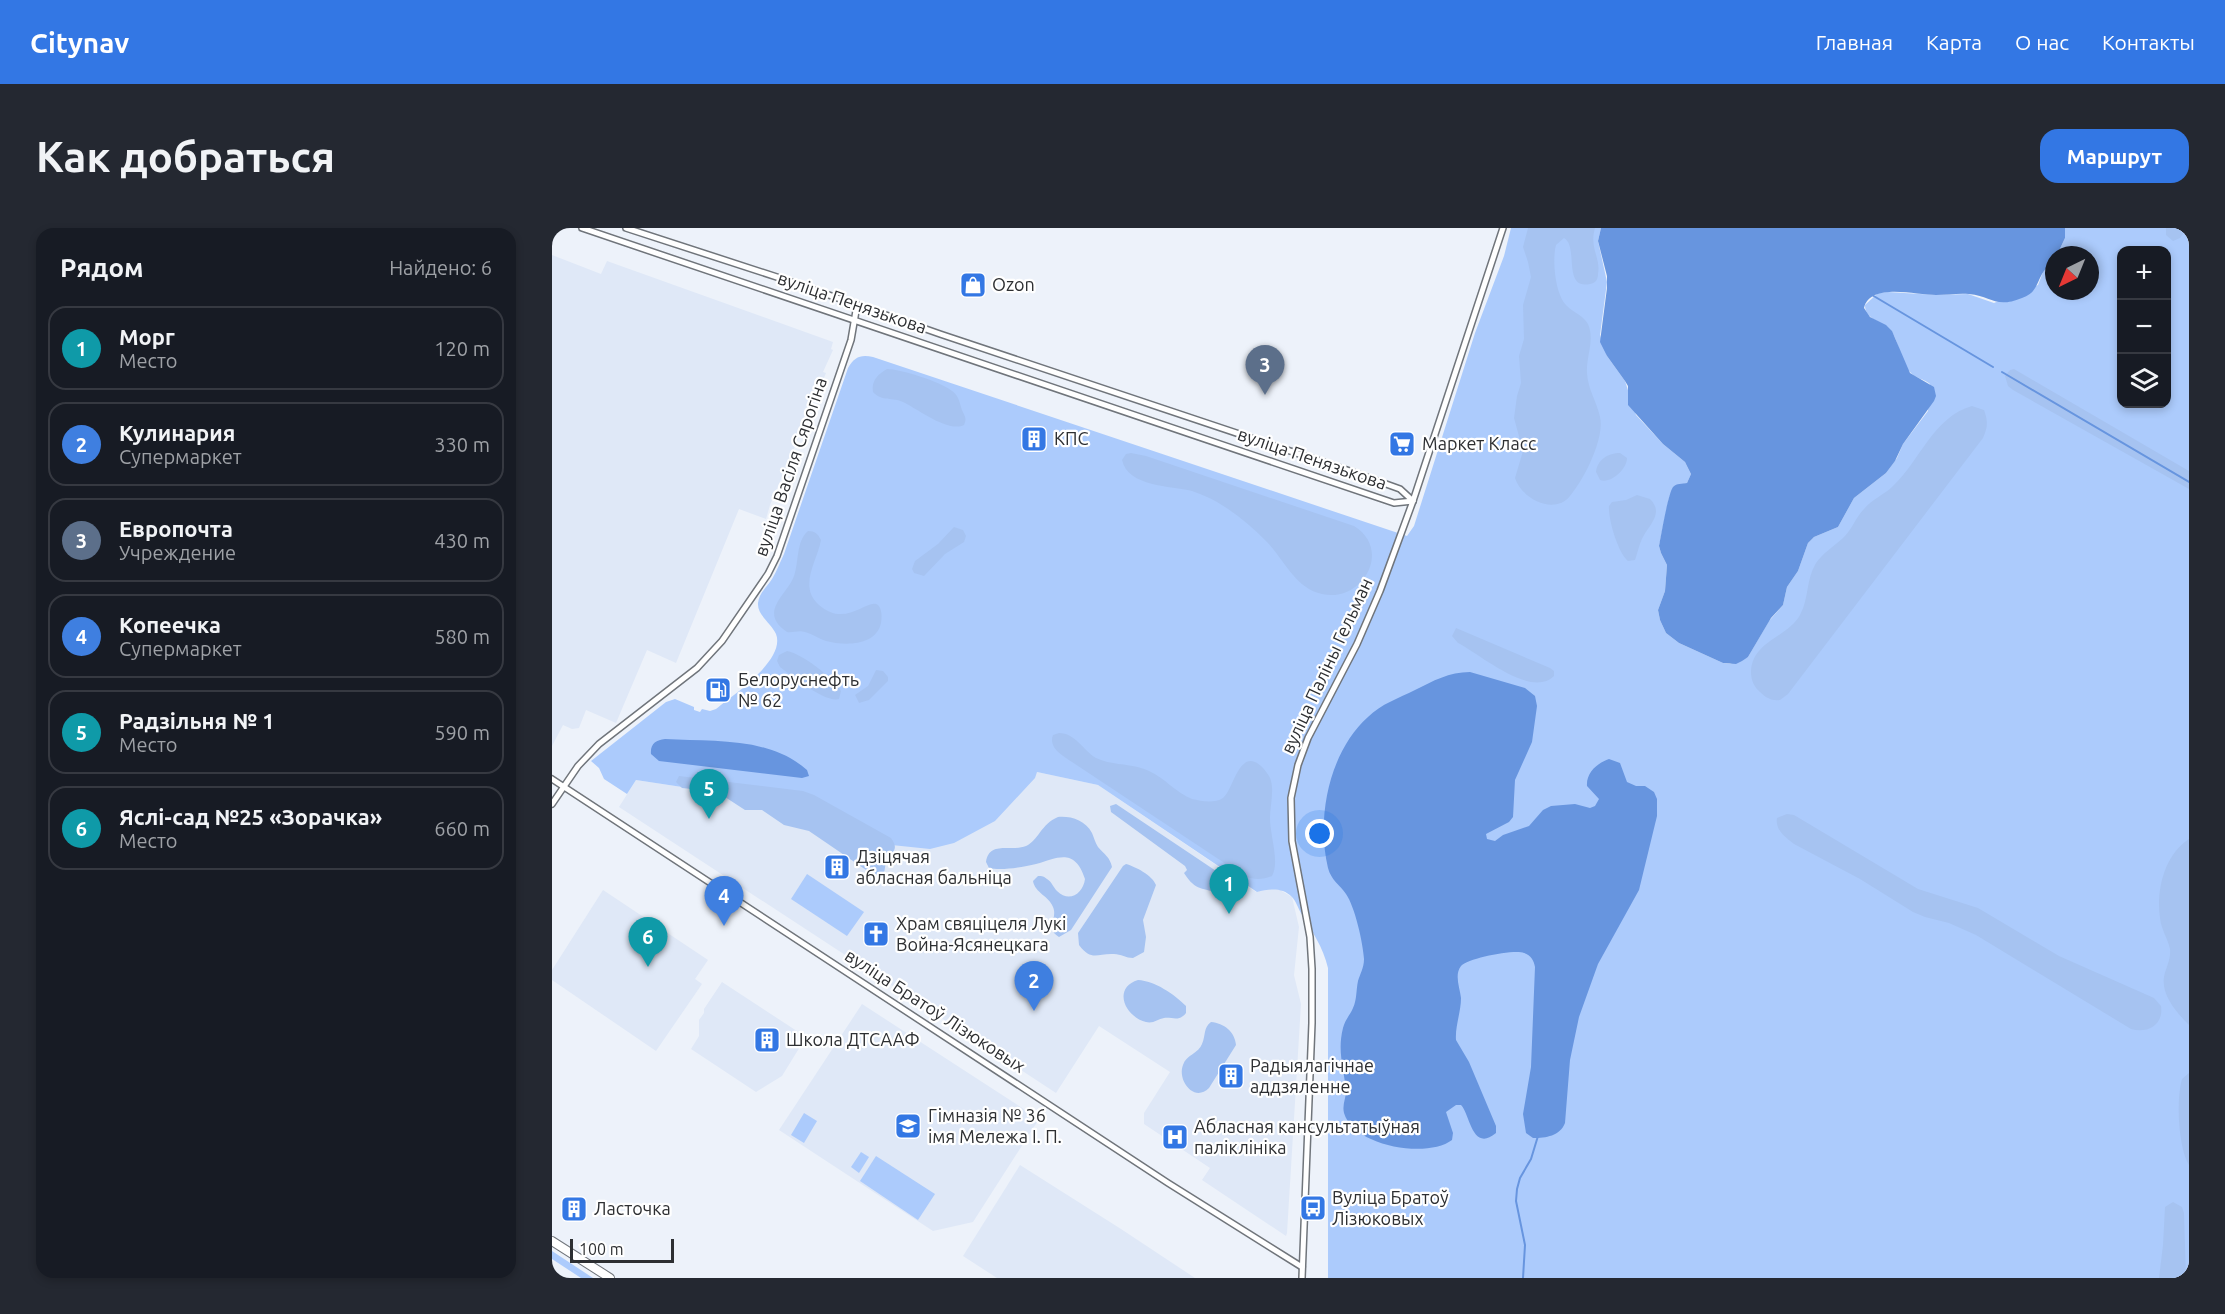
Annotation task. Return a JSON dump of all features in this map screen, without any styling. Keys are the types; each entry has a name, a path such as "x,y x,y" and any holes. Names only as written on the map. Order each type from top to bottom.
{"main road":[{"path":"552,1240 610,1278"}],"street":[{"name":"вуліца Пенязькова","path":"582,228 1394,503 1413,501"},
{"name":"вуліца Пенязькова","path":"626,228 1389,485 1400,489 1413,501"},
{"name":"вуліца Паліны Гельман","path":"1302,1278 1312,969 1310,937 1292,841 1291,798 1298,765 1308,738 1357,644 1380,591 1413,501 1503,228"},
{"name":"вуліца Васіля Сярогіна","path":"552,804 578,766 599,744 697,668 731,631 768,574 777,556 851,340 857,305"},
{"name":"вуліца Братоў Лізюковых","path":"552,779 1168,1183 1302,1267"}],"shaded area":[{"path":"1511,228 1601,228 1598,241 1607,282 1600,335 1607,356 1625,381 1636,415 1663,444 1685,462 1691,474 1687,483 1674,487 1669,498 1659,546 1667,565 1665,591 1658,610 1660,620 1666,633 1679,643 1730,664 1748,657 1769,621 1783,605 1787,587 1798,571 1808,543 1814,537 1838,527 1854,498 1886,473 1897,458 1903,444 1928,411 1930,384 1910,372 1890,330 1868,314 1865,305 1878,293 1888,292 1968,294 1994,303 2038,285 2045,270 2045,300 2099,300 2099,246 2061,246 2065,238 2065,228 2189,228 2189,1278 1328,1278 1328,968 1317,939 1295,900 1288,894 1275,890 1257,892 1098,785 1037,772 1035,778 995,821 954,843 930,849 882,844 793,804 636,780 627,794 604,779 599,768 591,761 666,702 675,699 700,712 702,709 710,711 716,709 756,676 773,655 777,644 776,634 760,612 759,599 774,576 784,554 848,368 858,357 873,357 1407,536 1414,526 1475,333 1504,256"},
{"path":"1528,228 1595,228 1593,242 1598,263 1598,278 1594,283 1581,284 1576,280 1573,274 1570,249 1564,238 1556,245 1555,251 1557,286 1563,301 1586,321 1590,330 1587,373 1601,426 1592,458 1581,480 1570,496 1556,504 1547,504 1531,498 1518,485 1515,478 1523,451 1514,418 1521,383 1519,356 1524,339 1523,305 1531,277 1523,247"},
{"path":"1601,228 2065,228 2065,238 2061,246 2045,246 2045,270 2033,291 2027,296 2013,301 1999,302 1969,294 1884,292 1868,300 1864,308 1870,317 1886,325 1892,331 1910,373 1934,387 1936,396 1886,473 1854,498 1838,527 1814,537 1808,543 1798,571 1787,587 1783,605 1771,618 1748,657 1736,664 1723,663 1679,643 1666,633 1660,620 1658,610 1665,591 1667,565 1659,546 1665,515 1673,487 1687,483 1691,474 1685,462 1663,444 1628,405 1628,386 1600,342 1607,276 1598,241"},
{"path":"2166,228 2187,228 2180,238 2173,241 2166,235"},
{"path":"552,255 601,274 607,261 833,342 831,349 833,350 823,372 826,373 766,519 739,509 676,663 647,650 616,723 586,710 579,728 572,729 563,725 552,746"},
{"path":"887,369 921,377 947,387 958,398 966,420 964,425 950,426 903,402 876,395 873,392 874,381"},
{"path":"2014,369 2189,471 2189,489 2013,390 2008,386 2005,376"},
{"path":"1972,406 1984,410 1987,424 1983,438 1788,694 1780,700 1765,696 1752,681 1753,662 1757,653 1764,646 1794,623 1800,615 1816,563 1846,535 1867,506 1903,476 1937,430 1947,420"},
{"path":"1620,453 1627,458 1624,467 1613,478 1600,480 1596,472 1601,461 1611,454"},
{"path":"1126,454 1146,456 1354,526 1365,536 1371,548 1372,560 1368,572 1360,583 1349,591 1336,595 1313,591 1291,573 1261,536 1224,506 1192,491 1151,484 1133,476 1126,469 1122,460"},
{"path":"1637,495 1650,499 1656,509 1656,514 1642,540 1635,560 1628,561 1614,535 1609,506 1612,502 1626,500"},
{"path":"954,527 963,530 966,536 964,542 945,554 924,576 914,573 912,569 915,561 938,544"},
{"path":"808,531 816,533 821,540 809,582 813,598 829,612 838,614 855,611 868,605 878,605 881,623 873,636 859,642 842,644 823,640 803,631 787,632 778,625 774,610 791,583 796,570 801,540"},
{"path":"1456,628 1550,668 1554,671 1554,676 1544,682 1519,679 1458,643 1452,636"},
{"path":"787,651 817,667 841,691 839,699 817,693 780,667 777,661 779,655"},
{"path":"876,670 883,671 888,681 869,700 859,703 855,695 868,686"},
{"path":"1470,672 1525,688 1535,696 1537,706 1532,742 1515,780 1513,817 1509,822 1486,834 1487,839 1495,841 1503,835 1529,826 1543,810 1551,806 1575,804 1590,808 1595,806 1599,799 1587,786 1588,777 1600,763 1609,759 1620,763 1627,782 1636,786 1645,786 1654,792 1657,799 1657,816 1639,890 1598,964 1579,1017 1570,1060 1563,1127 1552,1135 1543,1137 1533,1138 1526,1133 1523,1114 1531,1067 1535,967 1529,955 1511,952 1465,963 1458,973 1461,998 1456,1040 1469,1062 1496,1126 1496,1133 1488,1138 1477,1135 1461,1105 1456,1105 1446,1112 1453,1133 1452,1140 1441,1146 1409,1149 1376,1141 1361,1134 1350,1124 1344,1113 1346,1091 1341,1037 1354,1005 1364,959 1352,907 1346,894 1329,872 1325,849 1325,807 1335,767 1344,748 1355,731 1373,712 1435,680 1448,675"},
{"path":"1059,733 1070,736 1096,758 1149,771 1186,796 1199,801 1223,798 1242,765 1247,762 1254,762 1261,766 1270,777 1272,785 1270,825 1275,864 1272,876 1258,879 1244,876 1065,757 1054,748 1052,740 1053,735"},
{"path":"665,739 721,741 758,746 792,759 807,770 809,776 802,778 659,761 651,754 652,748 656,742"},
{"path":"1037,772 1098,785 1256,892 1271,888 1292,897 1299,927 1294,975 1301,1004 1286,1236 1202,1180 1210,1168 1144,1124 1144,1113 1170,1072 1099,1026 1056,1093 619,807 636,780 793,804"},
{"path":"679,776 803,791 891,838 895,849 887,859 884,873 872,874 809,831 784,825 762,810 745,810 711,791 682,788 676,782"},
{"path":"1116,804 1237,885 1242,890 1238,900 1200,888 1192,883 1184,873 1187,870 1185,866 1111,812 1110,806"},
{"path":"1787,814 1794,815 1918,889 1978,908 2059,956 2154,998 2161,1006 2160,1018 2148,1029 2131,1029 1976,935 1949,923 1913,912 1860,879 1794,844 1781,833 1777,822 1777,818"},
{"path":"1058,817 1073,818 1086,825 1112,867 1071,930 1059,937 1052,927 1053,907 1036,889 1033,881 1038,876 1043,876 1062,895 1075,895 1081,889 1085,879 1076,863 1071,859 1059,857 1036,864 1000,869 989,868 986,862 988,855 996,849 1020,848 1030,844 1052,820"},
{"path":"2189,839 2189,1025 2175,1009 2165,990 2164,977 2170,949 2161,922 2159,897 2164,874 2173,854"},
{"path":"1126,864 1139,869 1156,885 1143,920 1146,937 1144,952 1133,958 1117,954 1091,955 1079,945 1078,933"},
{"path":"807,874 864,912 847,936 791,899"},
{"path":"603,890 708,960 695,979 702,984 656,1051 552,980 552,970"},
{"path":"1138,980 1151,983 1170,993 1186,1006 1186,1013 1178,1018 1164,1018 1151,1022 1139,1019 1127,1009 1124,1002 1125,989"},
{"path":"722,982 806,1037 782,1076 756,1092 691,1049 699,1036 699,1020 704,1009"},
{"path":"862,1004 1039,1119 973,1222 933,1231 779,1130"},
{"path":"1211,1022 1228,1029 1234,1036 1236,1045 1209,1088 1198,1093 1188,1088 1185,1083 1182,1077 1183,1065 1200,1047 1208,1024"},
{"path":"2189,1073 2189,1165 2182,1147 2179,1110 2182,1079"},
{"path":"804,1113 817,1121 804,1143 791,1135"},
{"path":"861,1152 869,1157 859,1173 851,1167"},
{"path":"876,1156 935,1194 918,1220 860,1181"},
{"path":"1020,1165 1195,1278 997,1278 963,1256"},
{"path":"2173,1202 2182,1207 2184,1213 2186,1278 2159,1278 2165,1207"},
{"path":"552,1251 593,1278 581,1278 552,1259"}],"waterway":[{"path":"1872,295 1993,367"},
{"path":"2002,372 2189,482"},
{"path":"1523,1278 1525,1245 1516,1201 1517,1189 1520,1178 1531,1159 1538,1136"}],"place":[{"name":"Ozon","path":"973,285"},
{"name":"Европочта","path":"1265,395"},
{"name":"КПС","path":"1034,439"},
{"name":"Маркет Класс","path":"1402,444"},
{"name":"Белоруснефть № 62","path":"718,690"},
{"name":"Радзільня № 1","path":"709,819"},
{"name":"Дзіцячая абласная бальніца","path":"837,867"},
{"name":"Морг","path":"1229,914"},
{"name":"Копеечка","path":"724,926"},
{"name":"Храм свяціцеля Лукі Война-Ясянецкага","path":"876,934"},
{"name":"Яслі-сад №25 «Зорачка»","path":"648,967"},
{"name":"Кулинария","path":"1034,1011"},
{"name":"Школа ДТСААФ","path":"767,1040"},
{"name":"Радыялагічнае аддзяленне","path":"1231,1076"},
{"name":"Гімназія № 36 імя Мележа І. П.","path":"908,1126"},
{"name":"Абласная кансультатыўная паліклініка","path":"1175,1137"},
{"name":"Вуліца Братоў Лізюковых","path":"1313,1208"},
{"name":"Ласточка","path":"574,1209"}]}
